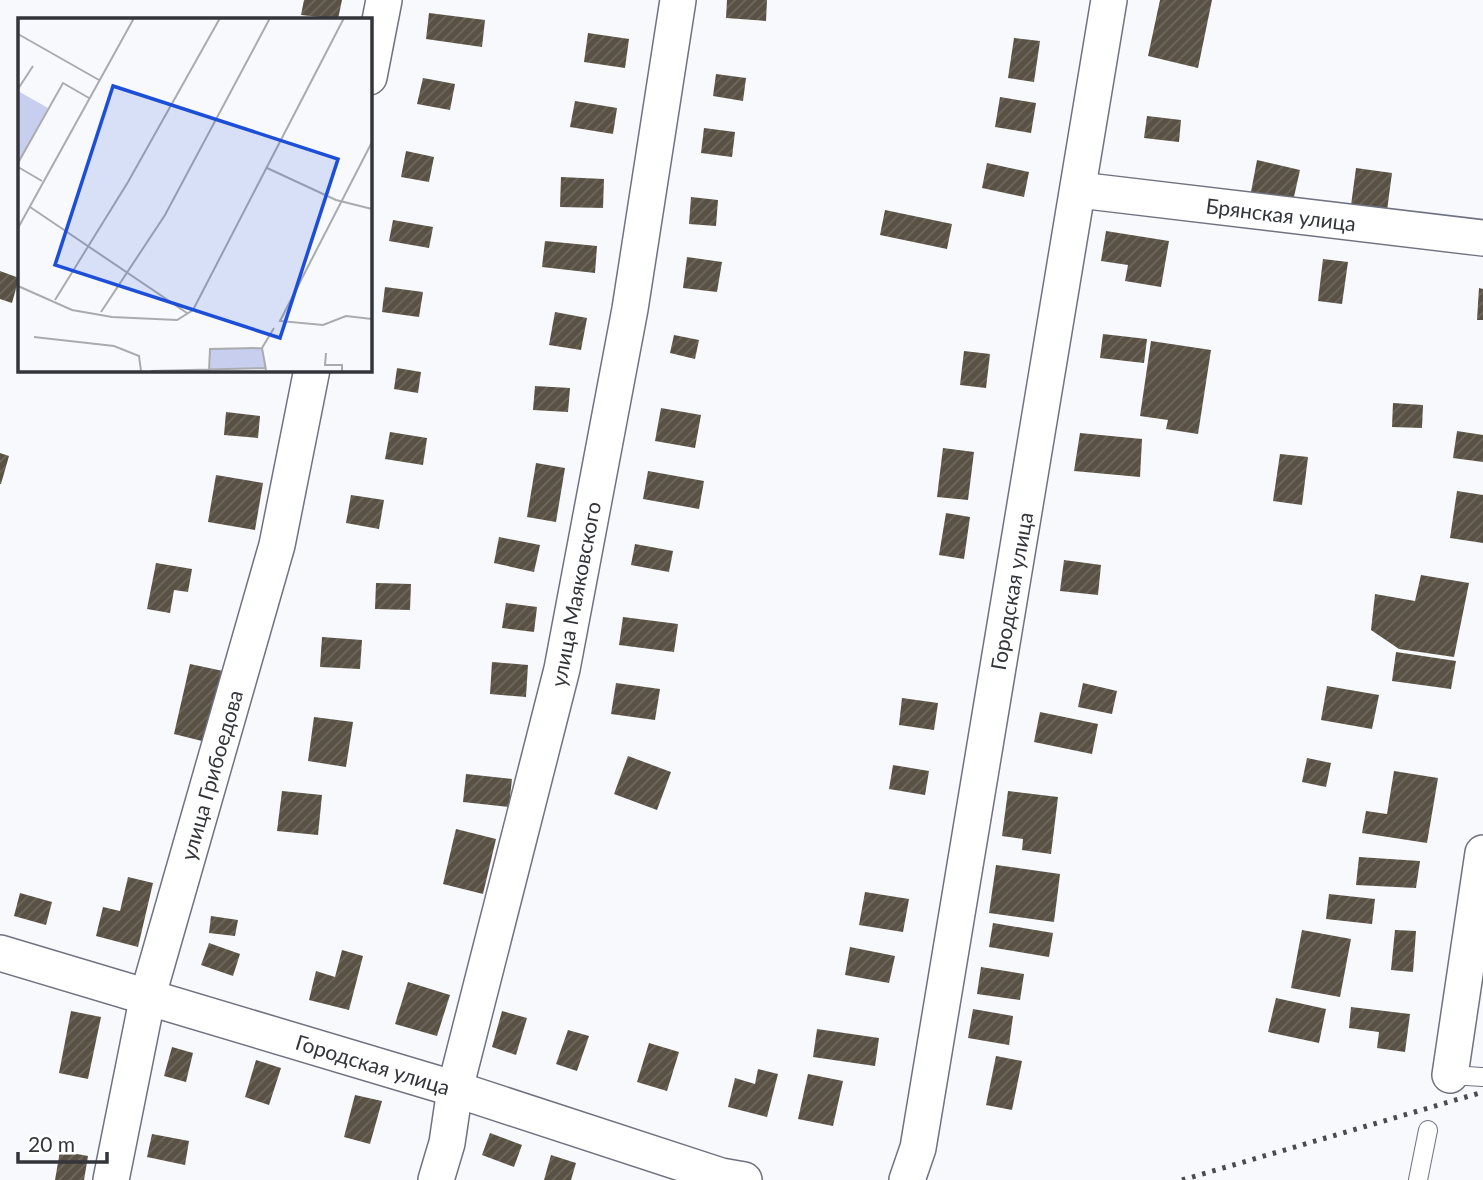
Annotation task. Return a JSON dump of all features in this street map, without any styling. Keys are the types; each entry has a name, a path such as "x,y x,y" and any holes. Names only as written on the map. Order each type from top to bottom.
{"street":[{"path":"371,67 384,0"},
{"name":"улица Маяковского","path":"436,1180 447,1143 455,1089 562,669 630,309 678,0"},
{"name":"Городская улица","path":"907,1180 918,1148 1109,0"},
{"name":"Брянская улица","path":"1079,190 1483,238"},
{"name":"улица Грибоедова","path":"111,1180 148,995 277,545 312,371"},
{"path":"1466,1076 1483,853"},
{"name":"Городская улица","path":"0,953 148,995 455,1089 721,1176 744,1180"}],"lane":[{"path":"1418,1180 1428,1130"}],"building":[{"path":"304,0 342,0 338,18 301,15"},
{"path":"727,0 767,0 766,21 726,18"},
{"path":"1160,0 1212,0 1198,68 1148,56"},
{"path":"429,13 485,20 482,47 426,39"},
{"path":"588,33 629,39 625,68 584,62"},
{"path":"1014,38 1040,41 1034,82 1008,78"},
{"path":"716,74 746,78 743,101 713,96"},
{"path":"423,78 455,84 450,110 417,104"},
{"path":"1000,97 1036,103 1031,133 995,127"},
{"path":"575,101 617,108 613,134 570,127"},
{"path":"1147,116 1181,120 1179,142 1144,138"},
{"path":"704,128 735,132 732,157 701,153"},
{"path":"406,151 434,157 429,182 401,177"},
{"path":"1257,160 1300,170 1293,201 1251,192"},
{"path":"987,163 1029,172 1024,197 982,188"},
{"path":"1356,168 1392,173 1386,218 1350,213"},
{"path":"561,177 604,179 603,208 560,207"},
{"path":"691,197 718,200 716,226 689,224"},
{"path":"885,210 952,224 947,249 880,235"},
{"path":"393,220 433,227 429,248 389,241"},
{"path":"1106,231 1169,241 1161,287 1125,281 1128,265 1101,261"},
{"path":"545,241 597,246 595,273 542,267"},
{"path":"687,257 722,262 717,292 683,288"},
{"path":"1323,259 1348,262 1342,304 1318,301"},
{"path":"0,271 18,278 18,282 12,303 0,299"},
{"path":"385,287 423,292 419,317 382,312"},
{"path":"1479,288 1483,289 1483,320 1477,320"},
{"path":"555,312 587,318 581,350 549,345"},
{"path":"1103,334 1147,339 1144,363 1100,358"},
{"path":"674,335 699,340 695,359 670,353"},
{"path":"1151,341 1211,350 1198,434 1166,429 1168,420 1140,416"},
{"path":"964,351 990,354 986,388 960,385"},
{"path":"397,368 421,372 418,393 394,389"},
{"path":"535,386 570,388 568,412 533,410"},
{"path":"1393,403 1423,405 1422,428 1392,427"},
{"path":"661,408 701,415 695,448 655,441"},
{"path":"226,412 260,416 258,438 224,435"},
{"path":"1457,431 1483,435 1483,462 1453,458"},
{"path":"390,432 427,438 423,465 385,459"},
{"path":"1080,433 1142,439 1140,477 1074,471"},
{"path":"943,448 974,452 968,500 937,497"},
{"path":"0,453 9,456 1,484 0,484"},
{"path":"1280,454 1308,457 1302,505 1273,501"},
{"path":"536,463 565,468 556,522 527,517"},
{"path":"648,471 704,481 699,509 643,499"},
{"path":"216,475 263,483 255,530 208,522"},
{"path":"1457,491 1483,495 1483,543 1450,538"},
{"path":"351,495 384,500 379,529 346,523"},
{"path":"946,513 970,517 964,559 939,555"},
{"path":"499,537 540,545 534,572 494,563"},
{"path":"635,544 673,551 669,572 631,565"},
{"path":"1064,560 1101,565 1098,595 1060,591"},
{"path":"156,563 192,569 188,592 174,590 170,613 147,609"},
{"path":"1421,575 1469,583 1454,657 1399,649 1371,630 1375,594 1415,601"},
{"path":"376,583 411,584 410,610 375,609"},
{"path":"506,603 537,607 534,632 502,628"},
{"path":"623,617 678,624 674,652 619,645"},
{"path":"322,637 362,640 360,669 320,667"},
{"path":"1396,652 1456,661 1451,689 1392,681"},
{"path":"492,662 528,665 526,697 490,694"},
{"path":"190,664 223,671 206,742 174,734"},
{"path":"616,683 660,689 655,720 611,714"},
{"path":"1083,683 1117,691 1112,714 1078,707"},
{"path":"1327,686 1379,695 1372,729 1321,720"},
{"path":"902,698 938,703 934,730 899,725"},
{"path":"1040,712 1098,724 1092,754 1034,742"},
{"path":"314,717 353,722 346,767 308,761"},
{"path":"628,756 671,772 657,810 614,794"},
{"path":"1307,758 1331,763 1326,787 1302,782"},
{"path":"893,765 929,771 925,795 889,789"},
{"path":"1394,771 1438,778 1427,843 1362,833 1366,811 1387,814"},
{"path":"466,774 512,779 509,807 463,802"},
{"path":"282,791 322,795 318,835 277,831"},
{"path":"1008,791 1058,797 1051,854 1022,850 1023,839 1002,836"},
{"path":"456,829 496,839 483,894 443,884"},
{"path":"1359,857 1420,861 1416,888 1356,885"},
{"path":"996,865 1060,874 1054,922 989,913"},
{"path":"128,877 153,883 138,947 96,936 103,907 120,911"},
{"path":"865,892 909,899 903,932 859,925"},
{"path":"20,893 52,902 46,925 14,916"},
{"path":"1329,894 1375,899 1372,924 1326,919"},
{"path":"211,916 238,920 235,936 209,933"},
{"path":"993,923 1053,933 1049,957 989,947"},
{"path":"1302,930 1351,939 1340,997 1291,988"},
{"path":"1395,930 1416,931 1413,972 1391,970"},
{"path":"209,943 240,954 233,976 201,965"},
{"path":"850,947 895,956 889,983 845,975"},
{"path":"342,950 363,956 349,1010 309,1000 316,971 335,977"},
{"path":"981,967 1024,974 1020,1000 977,994"},
{"path":"408,982 450,995 437,1036 395,1024"},
{"path":"1276,998 1326,1009 1319,1043 1268,1032"},
{"path":"1351,1007 1410,1014 1405,1052 1377,1048 1379,1032 1349,1028"},
{"path":"973,1009 1013,1016 1009,1045 968,1038"},
{"path":"71,1011 101,1017 88,1079 59,1073"},
{"path":"502,1011 527,1018 516,1055 492,1047"},
{"path":"817,1029 879,1038 875,1066 813,1057"},
{"path":"568,1030 589,1036 577,1071 556,1064"},
{"path":"649,1043 679,1052 667,1091 637,1082"},
{"path":"172,1047 193,1053 186,1082 164,1076"},
{"path":"996,1056 1022,1061 1012,1110 986,1105"},
{"path":"256,1060 281,1068 269,1105 245,1097"},
{"path":"758,1069 778,1074 767,1117 728,1107 735,1078 755,1084"},
{"path":"808,1074 843,1081 833,1126 798,1119"},
{"path":"355,1095 382,1101 370,1144 344,1137"},
{"path":"490,1133 522,1145 514,1167 482,1155"},
{"path":"152,1134 189,1141 185,1165 147,1157"},
{"path":"60,1151 88,1156 84,1180 55,1180"},
{"path":"551,1155 576,1163 571,1180 544,1180"}],"railway":[{"path":"1182,1180 1483,1092"}]}
